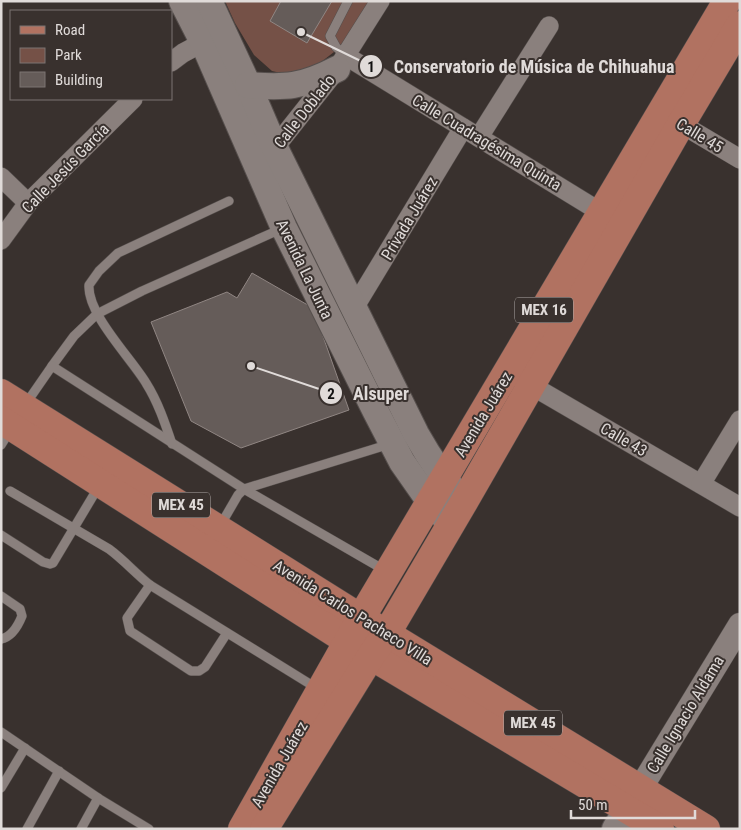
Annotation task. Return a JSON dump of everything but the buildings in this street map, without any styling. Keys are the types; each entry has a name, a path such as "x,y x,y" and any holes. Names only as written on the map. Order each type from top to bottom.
{"main road":[{"name":"Avenida La Junta","path":"182,1 213,37 248,85 274,148 354,308 404,439"},
{"name":"Avenida La Junta","path":"209,1 213,37 257,168 284,228 404,439 431,461 437,491 457,513"},
{"name":"Avenida Juárez","path":"242,829 355,629 437,491 520,378 671,118 726,1"},
{"name":"Avenida Juárez","path":"264,829 387,633 457,513 520,378 602,213 740,25"},
{"path":"248,85 294,86 320,78 341,63"},
{"name":"Avenida Carlos Pacheco Villa","path":"11,418 101,483 355,629 387,633 628,809 706,829"},
{"name":"Avenida Carlos Pacheco Villa","path":"11,418 219,528 355,629 371,656 660,829"}],"street":[{"name":"Calle Doblado","path":"257,168 341,63 380,1"},
{"path":"479,138 549,26"},
{"path":"172,61 183,53 213,37"},
{"name":"Calle Cuadragésima Quinta","path":"341,63 463,128 602,213"},
{"name":"Calle Jesús García","path":"1,240 28,203 132,100"},
{"name":"Calle 45","path":"671,118 740,159"},
{"name":"Privada Juárez","path":"354,308 463,128"},
{"path":"1,176 28,203"},
{"name":"Calle 43","path":"520,378 740,507"},
{"path":"701,484 740,420"},
{"name":"Calle Ignacio Aldama","path":"628,809 740,625"}],"lane":[{"path":"341,63 330,36 348,1"},
{"path":"172,444 158,404 146,382 97,314 90,301 89,285 99,271 118,253 229,200"},
{"path":"11,418 74,336 97,314 142,290 284,228"},
{"path":"52,366 244,489 388,573"},
{"path":"219,528 238,495 244,489 404,439"},
{"path":"1,535 44,562 50,564 55,562 101,483"},
{"path":"10,491 121,558 150,585 320,691"},
{"path":"150,585 127,618 130,631 191,670 199,671 205,667 227,633"},
{"path":"1,596 20,609 22,616 18,626 5,639 1,639"},
{"path":"1,732 98,798 149,829"},
{"path":"1,788 25,748"},
{"path":"27,829 59,771"},
{"path":"81,829 98,798"}],"green space":[{"path":"225,1 370,1 343,45 316,66 294,76 272,71 254,55 235,23"}],"place":[{"name":"Conservatorio de Música de Chihuahua","path":"301,32"},
{"name":"Alsuper","path":"251,366"}]}
